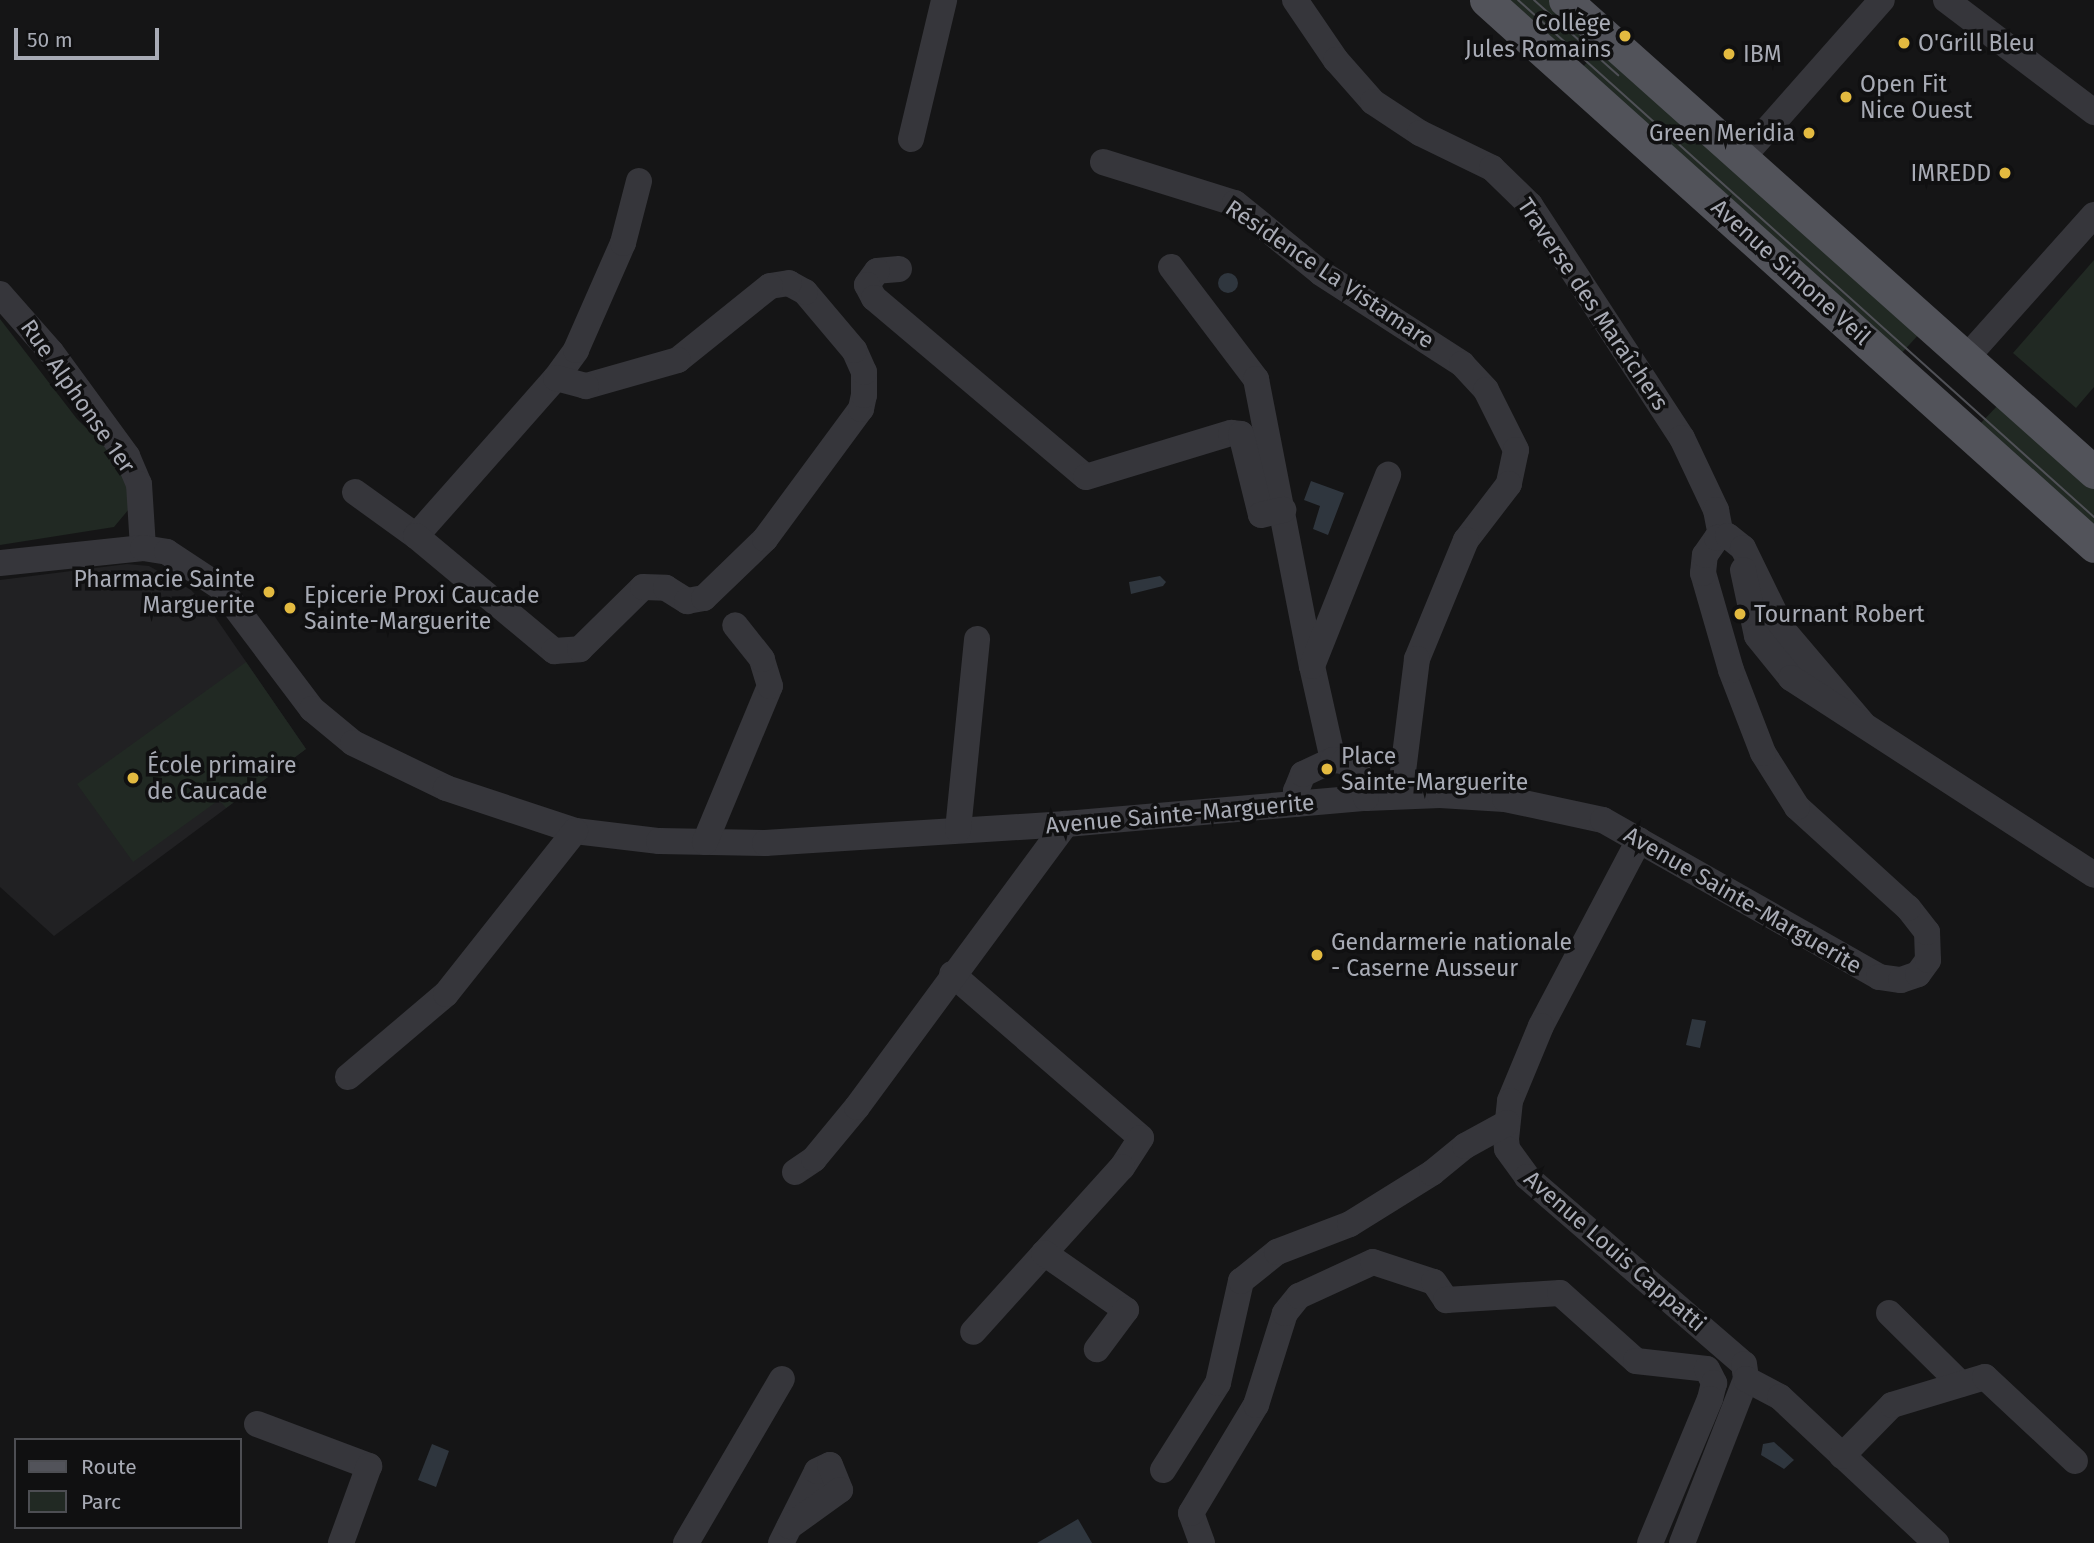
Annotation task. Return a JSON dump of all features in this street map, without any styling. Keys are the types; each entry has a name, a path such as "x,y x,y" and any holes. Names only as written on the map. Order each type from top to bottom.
{"main road":[{"name":"Avenue Simone Veil","path":"1486,0 2094,546"},
{"path":"1565,0 2094,472"},
{"path":"1931,398 1966,359"}],"street":[{"path":"911,139 944,0"},
{"name":"Traverse des Maraîchers","path":"1296,0 1336,60 1373,102 1420,133 1492,168 1530,205 1682,438 1729,538"},
{"path":"1742,158 1882,0"},
{"path":"1945,0 2094,112"},
{"name":"Résidence La Vistamare","path":"1103,162 1235,203 1321,273 1462,364 1486,390 1516,450 1509,484 1466,540 1418,659 1400,796"},
{"path":"416,536 556,378 576,350 623,243 639,181"},
{"path":"1966,359 2094,215"},
{"path":"1171,267 1256,379 1333,760"},
{"path":"899,269 877,271 867,285 874,298 1086,477 1231,433 1241,434 1261,514 1283,510"},
{"path":"355,492 416,536 554,651 580,649 643,587 666,588 687,601 704,598 765,539 861,409 864,395 864,372 854,350 805,292 789,283 770,286 678,360 586,386 556,378"},
{"name":"Rue Alphonse 1er","path":"0,294 51,352 127,456 139,484 143,548"},
{"path":"1312,666 1388,475"},
{"path":"1729,538 1756,636 1764,650 1791,678 2094,875"},
{"name":"Avenue Sainte-Marguerite","path":"0,563 143,548 167,552 209,577 312,709 353,743 446,788 575,831 705,842 765,843 1066,824 1366,798 1459,795 1540,805 1595,817 1879,977 1909,978 1928,960 1931,941 1920,921 1797,807 1763,753 1731,670 1703,573 1709,548 1729,538"},
{"path":"705,842 770,686 762,659 735,625"},
{"path":"958,830 977,639"},
{"path":"1296,804 1303,774 1333,760 1345,761 1359,774 1366,798"},
{"path":"795,1172 814,1159 856,1107 952,974 1066,824"},
{"path":"348,1077 446,994 575,831"},
{"name":"Avenue Louis Cappatti","path":"1639,840 1541,1026 1510,1101 1507,1149 1527,1178 1733,1353 1744,1364 1746,1379"},
{"path":"952,974 1141,1138 1122,1167 973,1332"},
{"path":"1163,1470 1218,1383 1241,1281 1276,1252 1350,1224 1432,1173 1465,1146 1507,1123"},
{"path":"1044,1253 1126,1310 1097,1349"},
{"path":"1202,1543 1191,1513 1256,1405 1285,1313 1299,1296 1373,1262 1434,1282 1446,1300 1560,1293 1636,1361 1707,1369 1714,1383 1710,1399 1650,1543"},
{"path":"1889,1313 1961,1384"},
{"path":"1842,1456 1892,1405 1985,1377 2076,1461"},
{"path":"686,1543 782,1379"},
{"path":"1682,1543 1746,1379 1780,1397 1936,1543"},
{"path":"257,1424 369,1466 341,1543"}],"shaded area":[{"path":"1228,273 1235,276 1238,283 1235,290 1228,293 1221,290 1218,283 1221,276"},
{"path":"1311,481 1344,493 1328,535 1313,529 1320,506 1304,500"},
{"name":"École primaire de Caucade","path":"127,564 149,566 191,590 211,611 306,749 54,936 0,887 0,580"},
{"path":"1160,576 1166,582 1163,586 1131,594 1129,582"},
{"path":"1692,1019 1706,1021 1700,1048 1686,1045"},
{"path":"1774,1442 1794,1460 1784,1469 1761,1455 1763,1444"},
{"path":"432,1444 449,1451 436,1487 418,1480"},
{"path":"1078,1519 1092,1543 1037,1543"}],"green space":[{"path":"1500,0 1550,0 1587,34 1564,58"},
{"path":"1602,46 1921,332 1898,357 1579,71"},
{"path":"2094,260 2094,387 2076,408 2013,353"},
{"path":"0,319 77,419 120,461 130,485 129,509 114,527 0,545"},
{"path":"2000,403 2094,487 2094,533 1977,427"},
{"path":"246,662 306,749 226,808 219,800 133,862 77,784"}],"tram line":[{"path":"1518,0 2094,517"},
{"path":"1534,0 1618,75"}],"place":[{"name":"Collège Jules Romains","path":"1625,36"},
{"name":"O'Grill Bleu","path":"1904,43"},
{"name":"IBM","path":"1729,54"},
{"name":"Open Fit Nice Ouest","path":"1846,97"},
{"name":"Green Meridia","path":"1809,133"},
{"name":"IMREDD","path":"2005,173"},
{"name":"Pharmacie Sainte Marguerite","path":"269,592"},
{"name":"Epicerie Proxi Caucade Sainte-Marguerite","path":"290,608"},
{"name":"Tournant Robert","path":"1740,614"},
{"name":"Place Sainte-Marguerite","path":"1327,769"},
{"name":"École primaire de Caucade","path":"133,778"},
{"name":"Gendarmerie nationale - Caserne Ausseur","path":"1317,955"}]}
